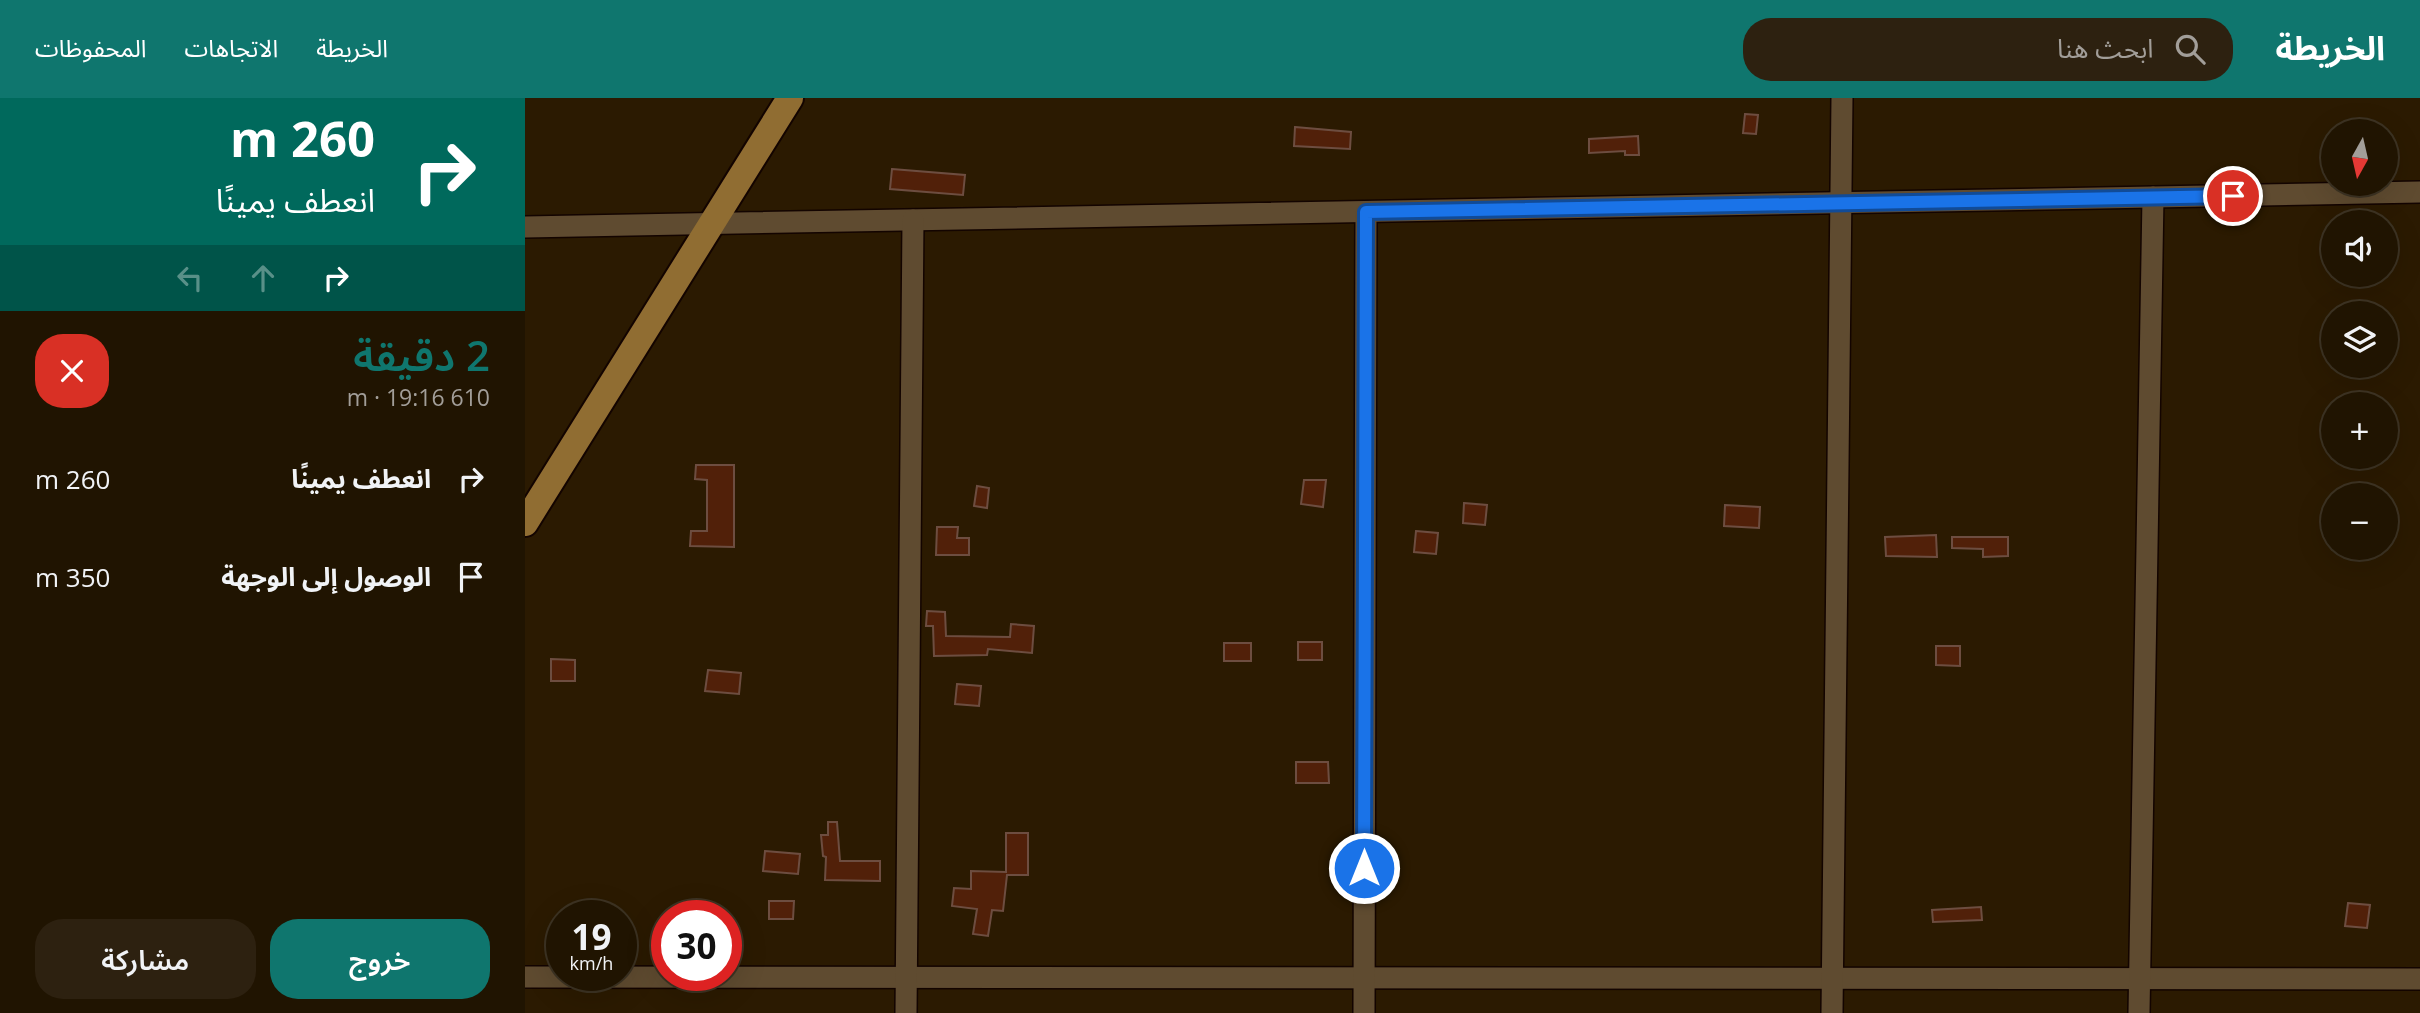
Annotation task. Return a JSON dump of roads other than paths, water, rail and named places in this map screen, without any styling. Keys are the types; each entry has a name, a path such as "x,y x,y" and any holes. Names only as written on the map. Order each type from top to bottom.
{"main road":[{"path":"525,523 790,98"}],"street":[{"path":"1832,1013 1842,98"},
{"path":"525,227 2420,192"},
{"path":"2139,1013 2153,197"},
{"path":"1364,1013 1366,212"},
{"path":"906,1013 913,220"},
{"path":"525,977 2420,979"}]}
